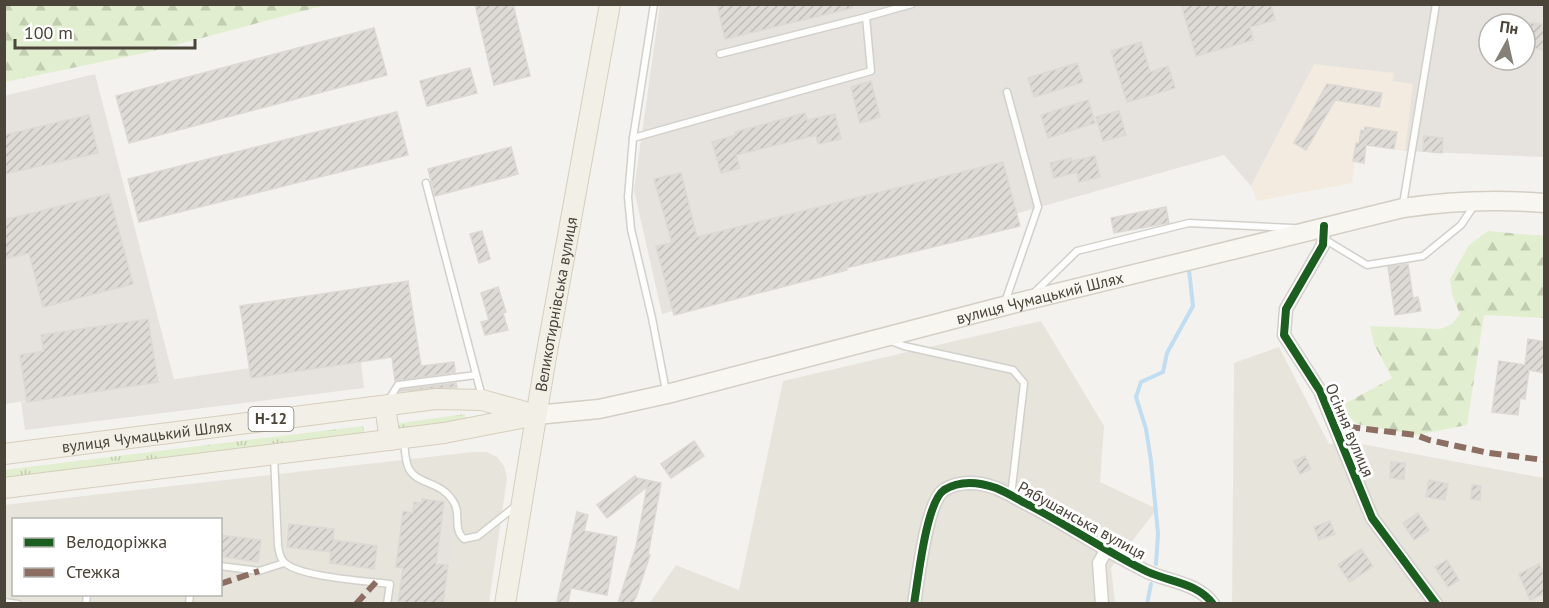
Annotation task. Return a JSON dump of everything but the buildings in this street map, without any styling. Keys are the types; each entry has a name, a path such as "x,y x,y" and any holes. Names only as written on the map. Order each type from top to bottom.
{"main road":[{"name":"Великотирнівська вулиця","path":"505,603 610,4"},
{"name":"вулиця Чумацький Шлях","path":"4,488 444,433 537,415 599,409 667,394 1027,300 1319,231 1403,208 1439,202 1545,203"},
{"name":"вулиця Чумацький Шлях","path":"4,454 436,399 482,400 537,415"},
{"path":"385,406 397,439"}],"street":[{"name":"Осіння вулиця","path":"1319,231 1323,245 1286,309 1284,335 1320,391 1372,518 1436,603"},
{"name":"Рябушанська вулиця","path":"914,603 930,510 941,492 955,484 971,483 997,489 1058,519 1131,564 1157,576 1193,587 1213,603"},
{"path":"1102,603 1099,562 1107,549"}],"lane":[{"path":"654,4 633,138 628,197 631,229 667,394"},
{"path":"720,54 912,4"},
{"path":"1403,208 1436,4"},
{"path":"633,138 871,71 866,17"},
{"path":"1004,306 1038,207 1006,92"},
{"path":"426,183 482,400"},
{"path":"1027,300 1077,251 1189,223 1319,231 1366,265 1423,256 1461,225 1476,201"},
{"path":"883,337 904,346 1013,370 1024,383 1011,496"},
{"path":"385,406 398,385 476,375"},
{"path":"397,439 410,471 419,480 439,487 450,496 458,510 458,532 462,538 467,540 478,536 522,500"},
{"path":"274,454 278,545 279,555 284,563 311,574 390,584 387,603"},
{"path":"222,566 259,571 284,563"},
{"path":"4,602 18,603"}],"shaded area":[{"path":"660,5 1544,5 1544,157 1405,151 1413,84 1393,81 1394,73 1314,64 1251,186 1224,155 662,314 634,190"},
{"path":"1313,63 1394,73 1414,84 1405,151 1366,145 1364,163 1355,162 1352,183 1257,201 1251,186"},
{"path":"95,74 174,380 5,404 4,96"},
{"path":"1041,321 1104,426 1100,482 1157,509 1111,568 1115,603 649,604 676,565 739,590 783,381"},
{"path":"1279,347 1329,444 1356,443 1544,478 1544,603 1232,604 1234,363"},
{"path":"361,362 364,388 25,430 21,402 250,368"},
{"path":"473,452 487,452 497,457 504,466 507,478 489,603 5,603 4,505"},
{"path":"444,506 457,508 449,564 437,562"}],"green space":[{"path":"4,5 326,5 149,52 5,82"},
{"path":"1488,231 1544,236 1544,318 1484,315 1467,425 1416,435 1357,424 1339,407 1392,378 1374,344 1370,326 1440,329 1452,324 1460,314 1452,295 1450,279 1469,245"},
{"path":"465,414 466,422 395,433 394,424"},
{"path":"363,426 365,437 5,481 4,470"}],"waterway":[{"path":"1156,564 1158,534 1151,461 1146,429 1136,397 1141,382 1163,372 1167,353 1193,306 1189,270"},
{"path":"1147,604 1151,584"}],"marked path":[{"path":"1332,419 1350,427 1416,435 1489,453 1544,460"},
{"path":"222,583 259,571"},
{"path":"356,604 376,582"}],"cycle path":[{"path":"1324,226 1323,245 1286,309 1284,335 1320,391 1372,518 1436,604"},
{"path":"914,604 928,525 938,497 950,487 970,483 1003,491 1132,564 1192,587 1213,604"}]}
